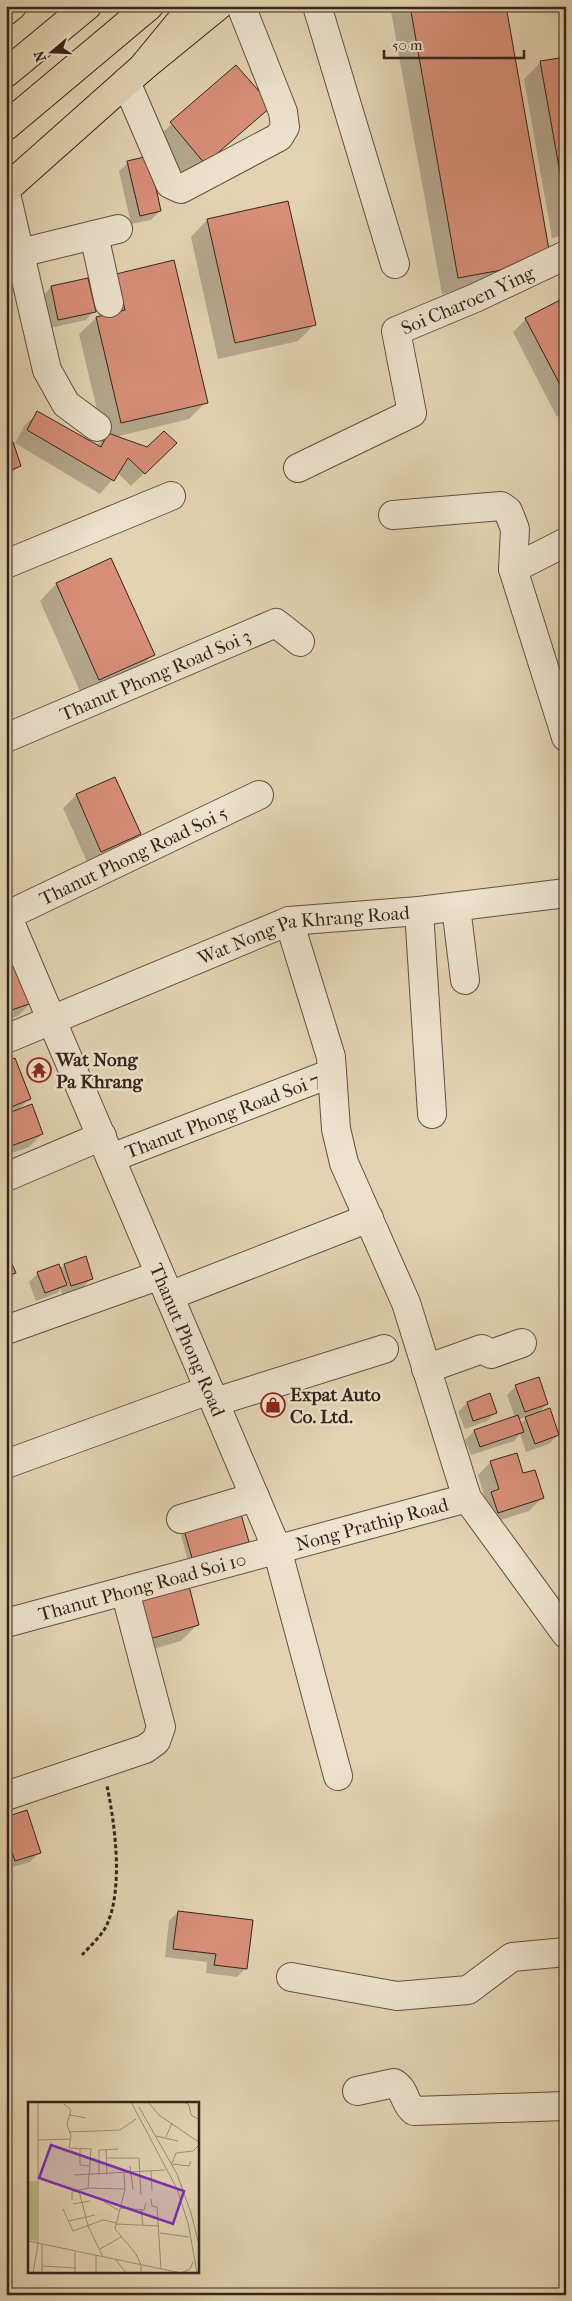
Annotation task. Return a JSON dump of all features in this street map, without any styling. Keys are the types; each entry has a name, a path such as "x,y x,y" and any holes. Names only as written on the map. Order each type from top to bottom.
{"main road":[{"path":"6,11 12,6"},
{"path":"6,73 87,6"},
{"path":"6,126 150,6"},
{"path":"134,75 193,6"},
{"path":"6,189 134,75 218,6"}],"street":[{"path":"134,75 170,184 182,189 280,137 285,127 283,112 241,6"},
{"path":"317,6 395,264"},
{"path":"6,194 47,370 66,404 97,427"},
{"path":"20,253 106,232 109,303"},
{"name":"Soi Charoen Ying","path":"298,468 412,413 396,331 475,298 566,255"},
{"path":"6,564 172,496"},
{"path":"393,515 501,506 508,511 515,529 513,570 566,737"},
{"path":"513,570 566,542"},
{"name":"Thanut Phong Road Soi 3","path":"6,738 276,623 300,642"},
{"name":"Thanut Phong Road Soi 5","path":"7,915 259,795"},
{"name":"Wat Nong Pa Khrang Road","path":"6,1039 299,920 419,911 566,893"},
{"path":"456,907 465,980"},
{"path":"419,911 432,1114"},
{"name":"Thanut Phong Road","path":"7,915 277,1549 338,1776"},
{"path":"299,920 331,1057 336,1129 344,1162 406,1303 467,1498 564,1629"},
{"name":"Thanut Phong Road Soi 7","path":"6,1177 106,1147 332,1073"},
{"path":"6,1330 165,1285 369,1218"},
{"path":"426,1369 482,1349 491,1354 522,1342"},
{"path":"6,1464 212,1396 384,1349"},
{"path":"181,1519 255,1496"},
{"name":"Nong Prathip Road","path":"277,1549 467,1498"},
{"name":"Thanut Phong Road Soi 10","path":"6,1623 277,1549"},
{"path":"6,1796 145,1749 156,1740 161,1727 125,1591"},
{"path":"291,1977 397,1996 468,1990 512,1956 566,1952"},
{"path":"357,2091 394,2084 403,2090 410,2108 414,2111 566,2106"}],"path":[{"path":"82,1955 108,1923 117,1878 112,1810 103,1763"}],"building":[{"path":"410,6 506,6 551,261 458,278"},
{"path":"566,57 566,206 540,61"},
{"path":"236,65 272,106 205,164 170,122"},
{"path":"149,156 161,211 140,216 127,161"},
{"path":"288,201 316,325 235,343 207,219"},
{"path":"174,260 208,403 121,423 96,317 125,310 116,274"},
{"path":"88,278 96,312 58,320 51,286"},
{"path":"566,297 566,396 525,318"},
{"path":"37,411 101,447 108,433 147,447 164,431 177,443 145,474 128,458 114,481 27,430"},
{"path":"6,438 13,442 21,466 6,472"},
{"path":"111,558 155,655 99,680 56,583"},
{"path":"115,777 141,834 101,852 76,794"},
{"path":"6,934 32,1003 6,1012"},
{"path":"15,1058 31,1099 6,1109 6,1061"},
{"path":"32,1104 43,1134 6,1148 6,1114"},
{"path":"6,1250 16,1273 6,1277"},
{"path":"86,1256 93,1279 71,1286 64,1264"},
{"path":"59,1264 67,1285 45,1293 37,1272"},
{"path":"539,1377 548,1404 525,1412 515,1385"},
{"path":"490,1393 497,1413 473,1421 467,1402"},
{"path":"550,1408 559,1435 535,1444 525,1417"},
{"path":"518,1415 524,1432 480,1447 474,1430"},
{"path":"517,1453 523,1473 535,1470 544,1498 498,1513 491,1492 499,1489 490,1461"},
{"path":"241,1514 249,1542 192,1558 184,1530"},
{"path":"189,1586 199,1625 146,1640 135,1601"},
{"path":"27,1810 41,1853 15,1861 6,1834 6,1817"},
{"path":"178,1911 253,1920 247,1969 214,1965 216,1954 173,1949"}],"place":[{"name":"Wat Nong Pa Khrang","path":"39,1070"},
{"name":"Expat Auto Co. Ltd.","path":"273,1405"}]}
